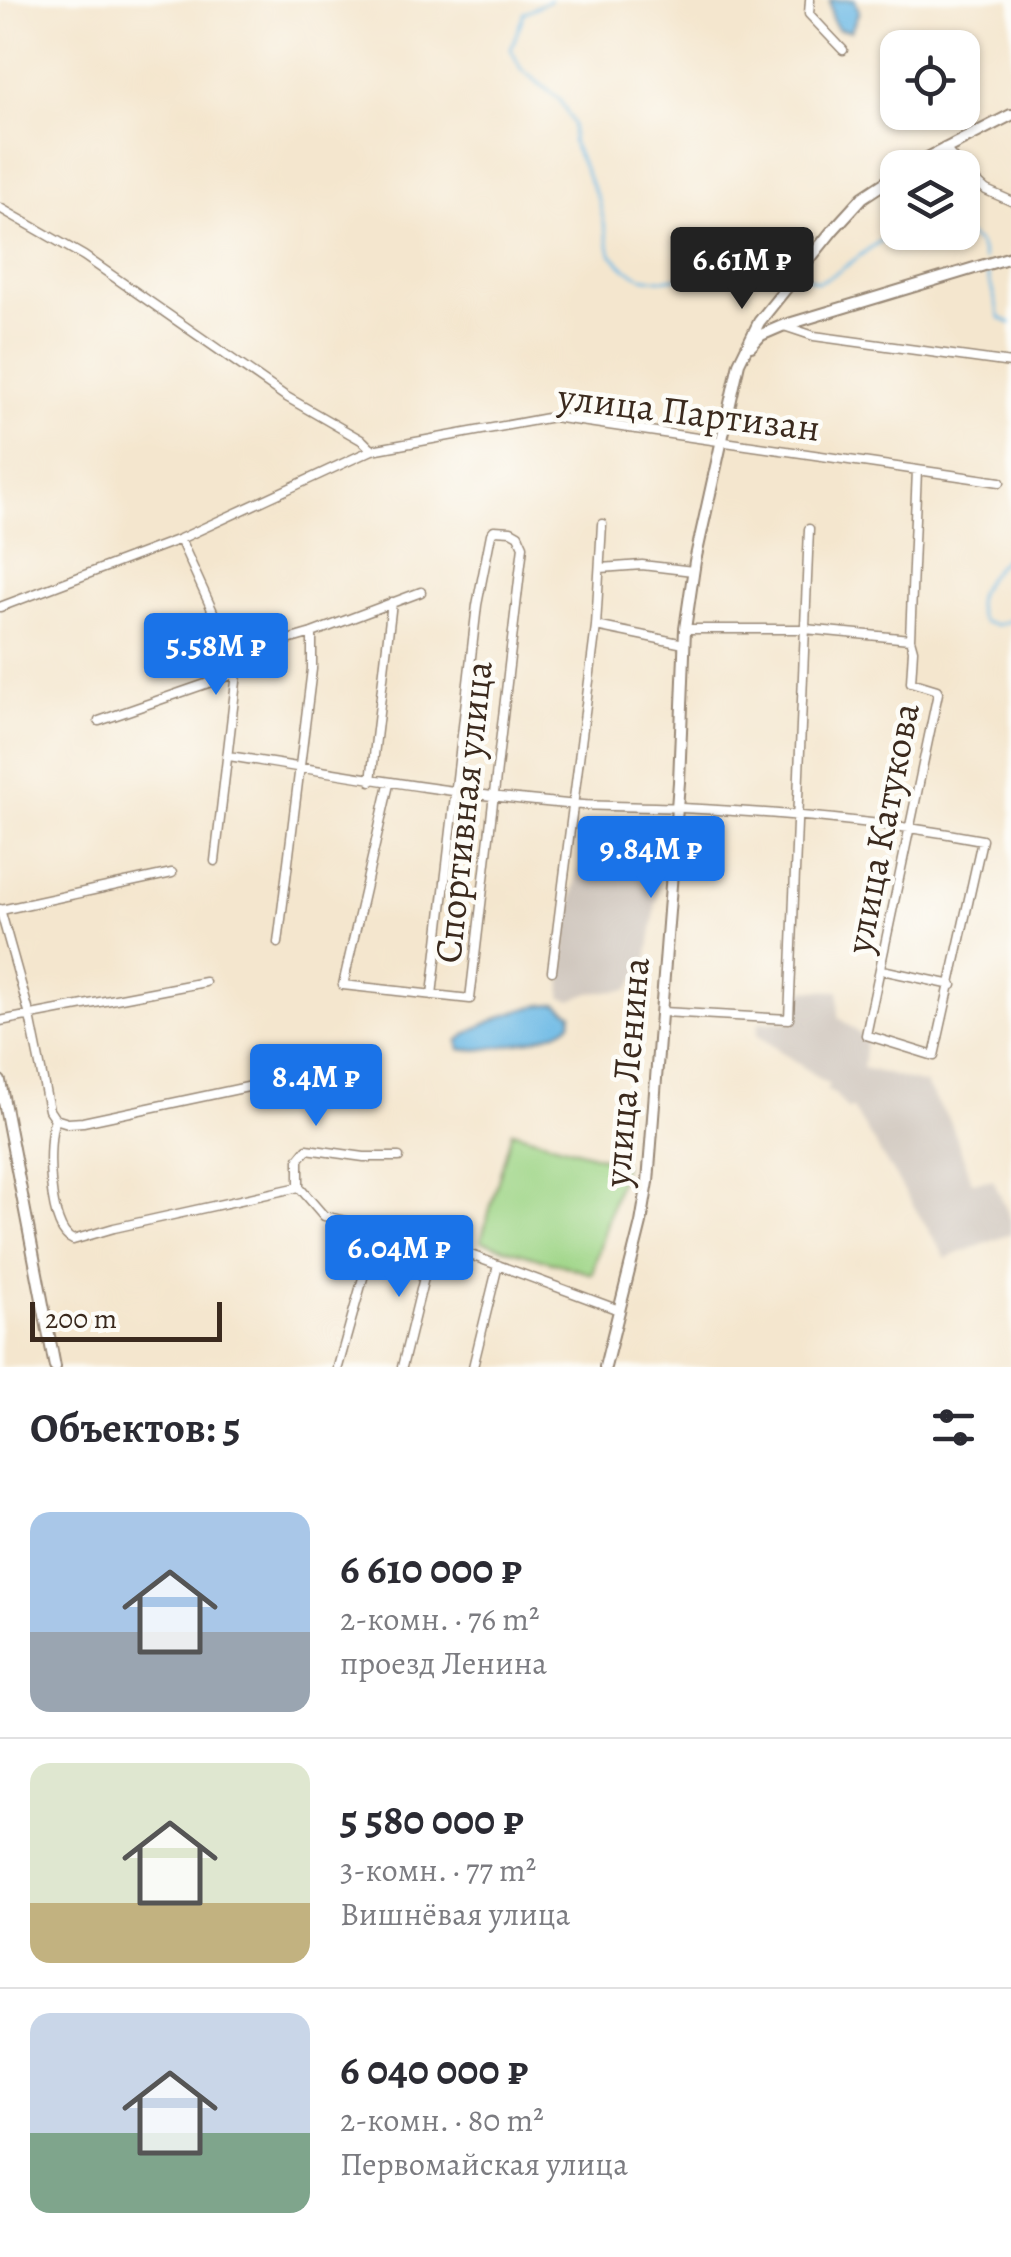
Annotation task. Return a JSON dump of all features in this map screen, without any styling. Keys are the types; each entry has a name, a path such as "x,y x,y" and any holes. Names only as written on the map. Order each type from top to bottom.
{"main road":[{"path":"940,150 1011,114"},
{"name":"улица Ленина","path":"605,1367 648,1182 677,808 684,644 693,571 739,363 752,332 803,267 863,197 880,186"},
{"path":"739,363 755,341 782,326 1011,257"},
{"path":"774,304 778,316 797,322"},
{"path":"0,1081 55,1367"}],"street":[{"path":"810,0 809,14 842,50"},
{"path":"980,184 1011,201"},
{"path":"0,208 84,256 285,396 372,450"},
{"path":"782,326 814,336 1011,363"},
{"name":"улица Партизан","path":"0,607 180,539 372,450 553,417 1000,482"},
{"name":"улица Катукова","path":"917,470 911,682 938,693 866,1035 934,1056 952,986"},
{"path":"552,971 596,626 602,524"},
{"path":"663,1012 789,1019 809,529"},
{"name":"Спортивная улица","path":"389,784 343,985 470,1000 523,546 518,534 510,531 494,530 490,534 476,605 456,792"},
{"path":"180,539 233,656 236,672 230,756 215,861"},
{"path":"601,568 642,565 693,571"},
{"path":"233,656 312,633 421,592"},
{"path":"371,781 392,602"},
{"path":"596,626 684,644"},
{"path":"686,629 805,629 910,639"},
{"path":"278,943 312,669 312,633"},
{"path":"100,721 236,672"},
{"path":"230,756 389,784 492,797 573,805 798,814 912,827 982,840 952,986 882,970"},
{"path":"432,995 456,792"},
{"path":"172,873 0,910 30,1016 49,1110 54,1118 68,1123 83,1122 258,1085"},
{"path":"0,1021 205,982"},
{"path":"54,1118 50,1136 52,1198 61,1231 68,1239 299,1187"},
{"path":"399,1157 364,1157 307,1149 299,1158 299,1187 324,1216 433,1241 619,1310"},
{"path":"338,1367 377,1228"},
{"path":"402,1367 433,1241"},
{"path":"473,1367 498,1265"}],"shaded area":[{"path":"584,834 665,847 647,962 628,990 590,993 571,1000 561,997 566,932"},
{"path":"799,990 839,991 838,1017 866,1039 863,1068 925,1084 951,1123 972,1182 993,1180 1011,1220 1011,1234 946,1258 853,1109 847,1109 836,1095 826,1090 829,1085 757,1035 759,1022 795,1022"}],"green space":[{"path":"512,1131 624,1164 592,1274 481,1241"}],"water":[{"path":"830,0 855,0 859,11 851,31 838,29 832,19"},
{"path":"558,1004 572,1014 571,1021 552,1034 499,1047 460,1049 458,1041 491,1021"}],"waterway":[{"path":"550,0 524,13 511,49 521,69 559,99 573,124 572,142 599,201 611,254 641,277 660,280 766,267 794,271"},
{"path":"801,275 818,282 880,242"},
{"path":"980,247 984,260"},
{"path":"986,268 1000,318 1011,323"},
{"path":"1011,552 984,584 977,603 983,622 998,625 1011,620"}]}
